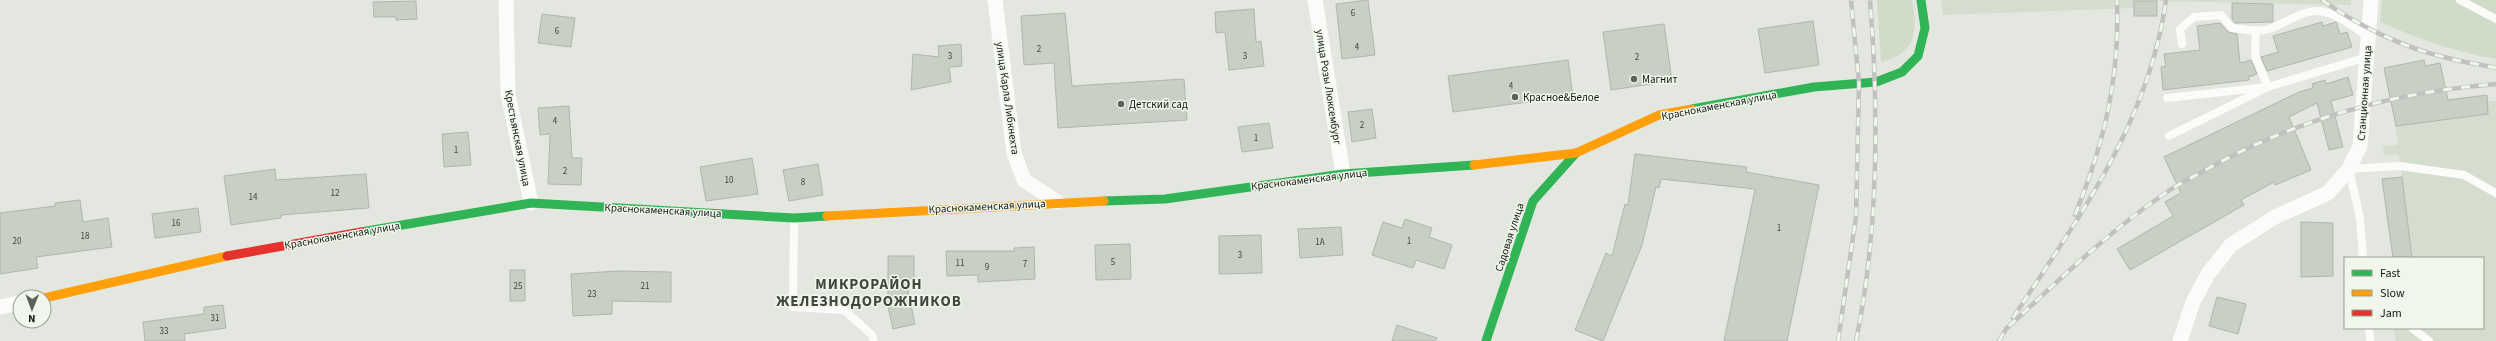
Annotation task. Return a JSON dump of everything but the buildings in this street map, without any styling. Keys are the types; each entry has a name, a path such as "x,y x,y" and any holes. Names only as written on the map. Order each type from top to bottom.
{"street":[{"name":"Крестьянская улица","path":"506,0 508,94 531,203"},
{"name":"улица Карла Либкнехта","path":"995,0 1014,153 1024,180 1057,202"},
{"name":"улица Розы Люксембург","path":"1315,0 1343,174"},
{"name":"Краснокаменская улица","path":"52,296 269,247 531,203 794,218 1057,202 1165,199 1343,174 1482,164 1576,153 1659,115 1814,87 1876,82 1902,72 1918,56 1925,28 1920,0"},
{"name":"Станционная улица","path":"2180,341 2193,302 2208,274 2231,245 2275,217 2328,193 2349,169 2360,146 2371,0"},
{"name":"Садовая улица","path":"1486,341 1533,201 1576,153"},
{"path":"0,308 12,305"}],"lane":[{"path":"2460,0 2496,19"},
{"path":"2182,44 2180,29 2194,17 2221,15 2232,28 2268,30 2307,12 2324,12 2368,32"},
{"path":"2256,30 2255,56 2268,87"},
{"path":"2169,136 2268,87 2367,57"},
{"path":"2167,98 2268,87"},
{"path":"2363,257 2360,218 2349,169 2400,166 2464,175 2496,193"},
{"path":"794,218 793,307 844,310 872,335 874,341"},
{"path":"2369,329 2370,341"},
{"path":"2413,329 2428,341"}],"shaded area":[{"path":"1941,0 2351,0 2351,5 2157,1 2157,16 2134,16 2133,8 1943,15"},
{"path":"2487,95 2487,101 2496,101 2496,341 2396,341 2393,329 2484,329 2484,257 2412,257 2399,154 2384,155 2383,146 2398,145 2393,107"}],"green space":[{"path":"1877,0 1912,0 1915,22 1912,40 1908,47 1893,58 1881,62"},
{"path":"2382,0 2496,0 2496,59 2466,53 2437,44 2380,22"}],"railway":[{"path":"1838,341 1856,217 1859,83 1851,0"},
{"path":"1856,341 1864,299 1869,257 1875,171 1875,85 1870,0"},
{"path":"2075,215 2094,162 2108,110 2116,57 2117,0"},
{"path":"2013,318 2062,243 2108,168 2144,88 2157,45 2166,0"},
{"path":"2322,0 2350,18 2396,41 2428,53 2450,59 2496,68"},
{"path":"1999,341 2006,329 2104,240 2167,192 2209,168 2277,135 2348,111 2384,101 2421,94 2496,84"}],"traffic: fast":[{"path":"1692,109 1814,87 1876,82 1902,72 1918,56 1925,28 1921,0"},
{"path":"1486,341 1533,201 1576,153"},
{"path":"1104,201 1165,199 1343,174 1474,165"},
{"path":"361,232 531,203 794,218 827,216"}],"traffic: slow":[{"path":"1474,165 1576,153 1659,115 1692,109"},
{"path":"827,216 1104,201"},
{"path":"52,296 227,256"}],"traffic: jam":[{"path":"227,256 361,232"}],"place":[{"name":"Магнит","path":"1634,79"},
{"name":"Красное&Белое","path":"1515,97"},
{"name":"Детский сад","path":"1121,104"}],"district":[{"name":"МИКРОРАЙОН ЖЕЛЕЗНОДОРОЖНИКОВ","path":"869,292"}]}
